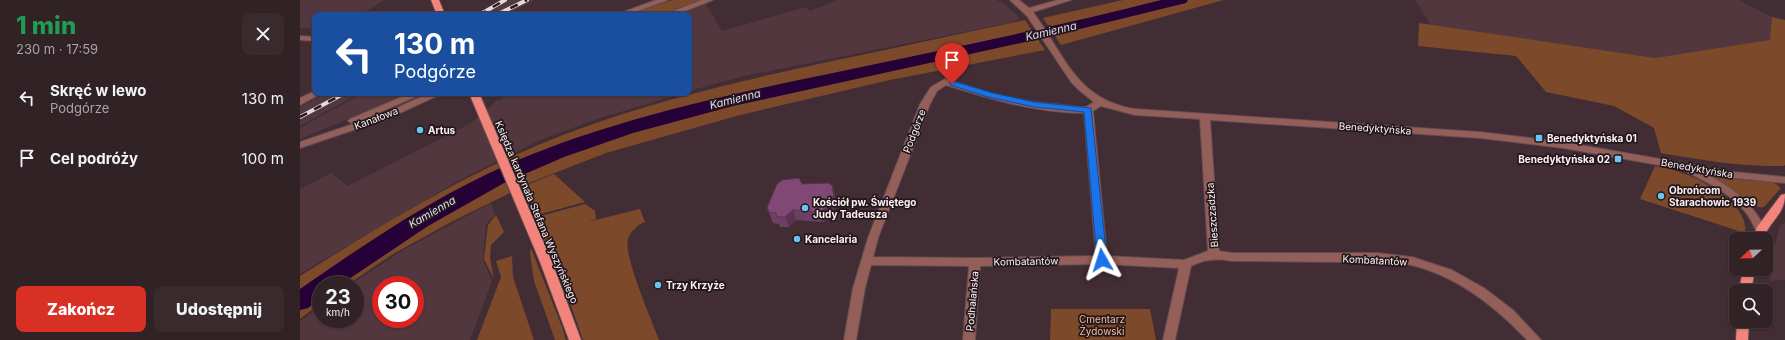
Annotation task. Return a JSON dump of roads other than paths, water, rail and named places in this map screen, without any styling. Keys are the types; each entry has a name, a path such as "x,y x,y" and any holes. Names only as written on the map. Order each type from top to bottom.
{"main road":[{"path":"435,0 440,12"},
{"name":"Księdza kardynała Stefana Wyszyńskiego","path":"475,96 537,242 575,340"},
{"path":"1760,232 1785,198"},
{"path":"1742,340 1743,328"}],"street":[{"path":"628,12 664,0"},
{"path":"675,12 709,0"},
{"name":"Benedyktyńska","path":"1014,0 1030,14 1077,84 1087,94 1100,103 1116,109 1135,112 1504,138 1562,145 1734,175 1785,180"},
{"path":"1030,14 1067,0"},
{"path":"300,38 312,39"},
{"name":"Podgórze","path":"850,340 859,288 873,238 925,104 934,89 945,82 991,96 1034,105 1088,110"},
{"path":"300,102 312,96"},
{"name":"Kanałowa","path":"313,140 412,96"},
{"name":"Kanałowa","path":"300,145 386,116 431,96"},
{"path":"1100,103 1088,110 1102,260"},
{"name":"Bieszczadzka","path":"1186,264 1196,258 1214,254 1205,117"},
{"path":"1680,165 1714,182 1728,191 1756,217 1759,232"},
{"name":"Kombatantów","path":"1214,254 1232,257 1385,258 1411,261 1434,268 1487,295 1515,319 1535,340"},
{"name":"Kombatantów","path":"867,261 975,262 1102,260 1186,264"},
{"name":"Podhalańska","path":"968,340 975,262"},
{"path":"1169,340 1186,264"}],"waterway":[{"name":"Kamienna","path":"336,276 420,220 470,191 496,178 557,152 626,128 733,100 1039,34 1180,0"},
{"name":"Kamienna","path":"300,301 312,292"}],"railway":[{"path":"484,12 505,0"},
{"path":"502,12 527,0"},
{"path":"300,117 339,96"}],"place":[{"name":"Artus","path":"420,130"},
{"name":"Benedyktyńska 01","path":"1539,138"},
{"name":"Benedyktyńska 02","path":"1618,159"},
{"name":"Obrońcom Starachowic 1939","path":"1661,196"},
{"name":"Kościół pw. Świętego Judy Tadeusza","path":"805,208"},
{"name":"Kancelaria","path":"797,239"},
{"name":"Trzy Krzyże","path":"658,285"}],"park label":[{"name":"Cmentarz Żydowski","path":"1102,324"}]}
